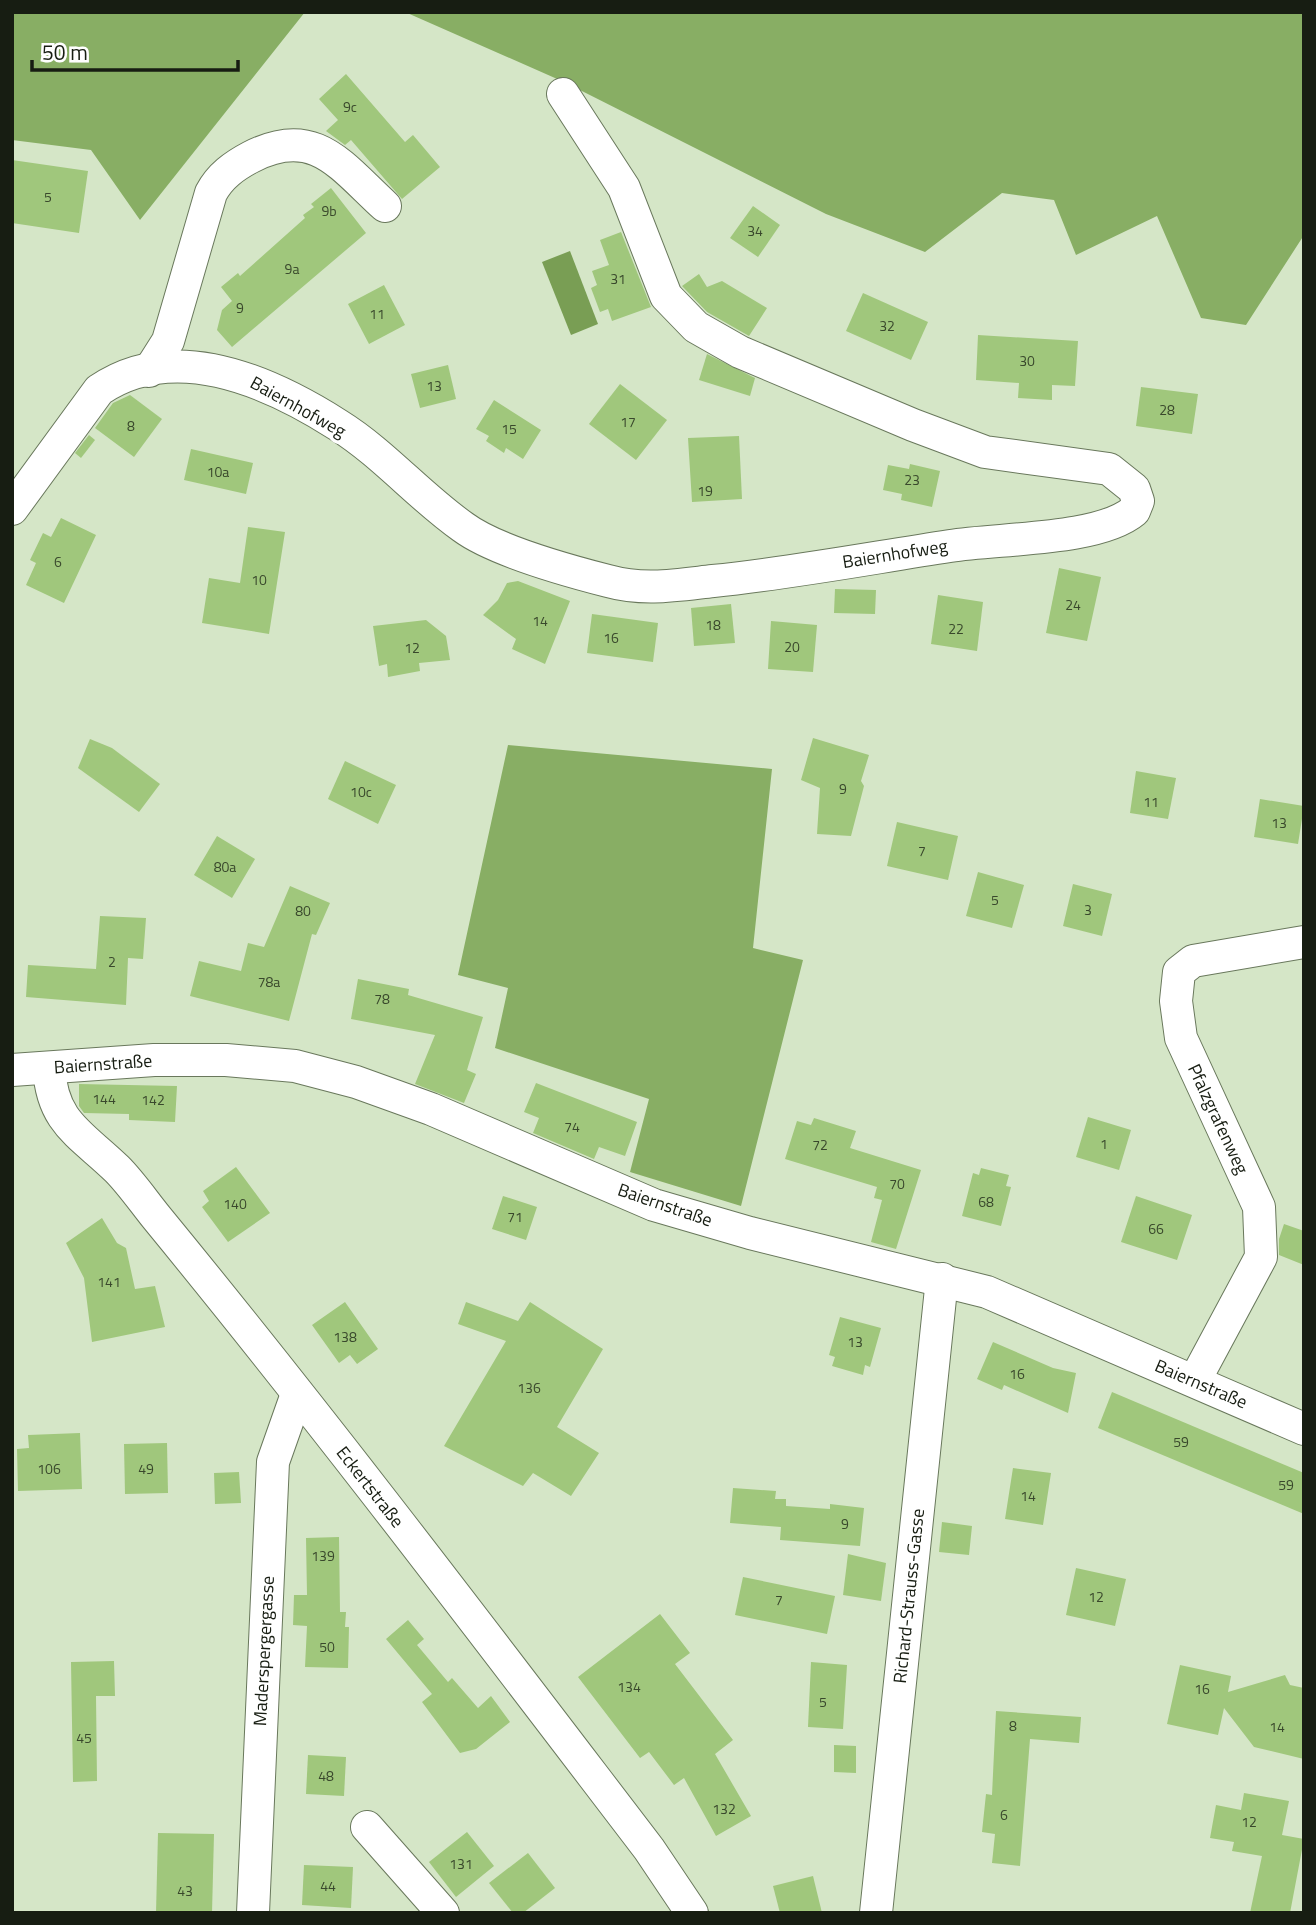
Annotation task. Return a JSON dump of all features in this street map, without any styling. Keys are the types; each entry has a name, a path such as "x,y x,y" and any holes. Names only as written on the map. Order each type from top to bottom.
{"street":[{"name":"Baiernhofweg","path":"12,509 99,390 118,377 183,365 245,377 338,425 464,529 512,551 642,588 746,578 969,543 1045,536 1107,526 1134,511 1138,500 1134,489 1109,470 985,453 740,352 696,327 666,296 624,188 563,94"},
{"path":"149,371 168,341 211,193 226,173 282,144 317,147 385,206"},
{"name":"Pfalzgrafenweg","path":"1195,1380 1261,1257 1259,1207 1181,1038 1176,1001 1179,972 1193,961 1304,942"},
{"name":"Baiernstraße","path":"12,1070 154,1060 226,1060 295,1066 356,1082 431,1109 653,1205 750,1233 987,1292 1304,1429"},
{"name":"Eckertstraße","path":"49,1068 51,1092 63,1118 78,1137 117,1169 254,1337 649,1849 692,1913"},
{"name":"Richard-Strauss-Gasse","path":"876,1913 942,1279"},
{"name":"Maderspergergasse","path":"253,1913 273,1462 297,1394"},
{"path":"367,1827 443,1913"}],"shaded area":[{"path":"12,12 305,12 140,220 91,150 12,140"},
{"path":"405,12 1304,12 1304,235 1246,325 1201,318 1157,216 1076,255 1054,200 1002,193 925,252 826,214 564,82"},
{"path":"570,251 598,324 571,335 542,262"},
{"path":"508,745 772,769 753,948 803,960 741,1206 630,1172 649,1099 495,1048 508,988 458,975"}],"building":[{"path":"346,74 405,142 413,135 440,167 402,199 351,140 345,145 326,131 338,120 319,99"},
{"path":"12,160 88,171 79,233 12,223"},
{"path":"331,188 366,233 232,347 217,330 222,310 232,301 221,287 238,273 240,276 305,218 303,215 314,207 311,204"},
{"path":"753,206 780,225 758,257 730,238"},
{"path":"621,232 651,307 612,321 608,309 600,312 591,288 597,285 592,271 609,265 600,240"},
{"path":"699,274 707,287 722,281 767,308 749,336 707,312 682,286"},
{"path":"384,285 405,325 369,344 348,304"},
{"path":"863,293 928,322 911,360 846,331"},
{"path":"978,335 1078,341 1075,386 1052,385 1052,400 1018,398 1019,383 976,380"},
{"path":"707,354 755,378 750,396 699,380"},
{"path":"448,365 456,399 420,408 411,374"},
{"path":"620,384 667,420 636,460 589,424"},
{"path":"1141,387 1198,394 1192,434 1136,426"},
{"path":"130,395 162,419 134,457 95,428 113,403"},
{"path":"494,400 541,430 523,459 506,448 504,453 486,441 489,436 476,429"},
{"path":"89,435 95,440 81,458 75,453"},
{"path":"739,436 742,499 692,502 688,438"},
{"path":"191,449 253,463 246,494 184,480"},
{"path":"910,464 940,471 932,507 901,500 902,494 883,490 888,465 909,469"},
{"path":"61,518 96,535 64,603 26,585 36,563 30,560 43,533 51,537"},
{"path":"248,527 285,532 269,634 202,623 209,578 240,583"},
{"path":"1059,568 1101,577 1087,641 1046,633"},
{"path":"518,581 570,601 545,664 512,649 516,639 483,615 498,600 507,583"},
{"path":"835,589 876,590 875,614 834,613"},
{"path":"938,595 983,602 977,651 931,644"},
{"path":"731,604 735,643 694,646 691,608"},
{"path":"592,614 658,623 653,662 587,653"},
{"path":"426,620 446,636 450,660 419,663 420,671 388,677 387,664 379,666 373,626"},
{"path":"771,621 817,625 813,672 768,669"},
{"path":"813,738 869,755 861,781 864,786 851,836 817,834 820,788 801,780"},
{"path":"90,739 112,748 160,784 139,812 78,768"},
{"path":"345,761 396,785 378,824 328,799"},
{"path":"1136,771 1176,778 1168,819 1130,813"},
{"path":"1260,799 1304,806 1298,844 1254,837"},
{"path":"897,822 958,836 948,880 887,866"},
{"path":"217,836 255,859 232,898 194,875"},
{"path":"978,872 1024,885 1012,928 966,916"},
{"path":"1073,884 1112,894 1102,936 1063,926"},
{"path":"290,886 330,903 316,935 312,934 289,1021 190,996 199,961 241,971 248,943 264,947"},
{"path":"100,916 146,918 143,959 128,958 126,1005 26,997 28,965 96,969"},
{"path":"358,979 409,989 408,995 483,1017 467,1070 476,1074 464,1103 415,1084 435,1035 351,1019"},
{"path":"536,1083 637,1122 625,1156 599,1147 594,1159 533,1133 539,1118 524,1112"},
{"path":"79,1084 177,1086 175,1122 129,1120 129,1114 84,1113 79,1106"},
{"path":"1088,1117 1131,1130 1119,1170 1076,1157"},
{"path":"814,1118 856,1131 850,1148 921,1170 896,1249 871,1242 882,1200 874,1198 877,1187 785,1159 797,1121 811,1125"},
{"path":"236,1167 270,1213 228,1242 202,1207 209,1201 203,1191"},
{"path":"981,1168 1009,1175 1006,1186 1011,1187 1001,1226 962,1216 973,1173 979,1175"},
{"path":"503,1196 537,1207 526,1240 492,1229"},
{"path":"1136,1196 1192,1215 1177,1260 1121,1242"},
{"path":"102,1218 117,1243 126,1248 135,1289 155,1286 165,1327 92,1342 84,1278 66,1243"},
{"path":"1284,1224 1304,1231 1304,1265 1279,1255 1279,1239"},
{"path":"345,1302 378,1349 357,1364 350,1355 339,1363 312,1325"},
{"path":"466,1302 518,1321 530,1302 603,1349 557,1427 599,1453 571,1496 533,1473 523,1486 444,1446 506,1341 458,1324"},
{"path":"840,1317 881,1328 870,1367 865,1365 863,1375 832,1366 835,1357 829,1355"},
{"path":"993,1342 1053,1368 1076,1373 1068,1413 1004,1385 1002,1390 977,1379"},
{"path":"1112,1392 1304,1473 1304,1514 1098,1428"},
{"path":"80,1433 82,1489 18,1491 17,1449 29,1448 28,1435"},
{"path":"167,1443 168,1493 125,1494 124,1444"},
{"path":"1013,1468 1051,1473 1043,1525 1005,1519"},
{"path":"239,1472 241,1503 215,1504 214,1473"},
{"path":"733,1488 776,1491 775,1499 786,1499 786,1506 830,1509 830,1504 864,1508 860,1546 780,1540 781,1527 730,1523"},
{"path":"942,1522 972,1526 969,1555 939,1552"},
{"path":"339,1537 340,1612 346,1612 345,1627 349,1627 348,1668 305,1667 307,1626 293,1625 294,1595 307,1595 306,1538"},
{"path":"848,1554 886,1563 881,1601 843,1595"},
{"path":"1076,1568 1126,1579 1115,1626 1066,1615"},
{"path":"743,1577 835,1596 827,1634 735,1615"},
{"path":"660,1614 690,1653 675,1664 733,1740 715,1754 751,1816 716,1836 684,1778 674,1785 649,1752 640,1758 578,1677"},
{"path":"408,1620 424,1639 417,1645 448,1682 452,1678 478,1708 491,1696 510,1722 476,1749 460,1753 422,1702 432,1694 386,1639"},
{"path":"114,1661 115,1696 96,1696 97,1781 73,1782 71,1662"},
{"path":"811,1662 847,1665 843,1729 808,1727"},
{"path":"1180,1665 1231,1676 1228,1692 1285,1675 1290,1685 1304,1688 1304,1759 1254,1747 1224,1708 1218,1735 1167,1724"},
{"path":"996,1711 1081,1717 1079,1743 1030,1739 1020,1866 992,1863 995,1834 982,1832 986,1794 992,1795"},
{"path":"834,1745 856,1746 856,1773 834,1772"},
{"path":"308,1755 346,1757 344,1796 306,1794"},
{"path":"1244,1793 1289,1801 1282,1835 1304,1839 1290,1913 1250,1913 1262,1856 1232,1851 1234,1842 1210,1838 1216,1805 1241,1810"},
{"path":"467,1832 494,1866 456,1897 429,1862"},
{"path":"158,1833 214,1834 212,1913 156,1913"},
{"path":"528,1853 555,1888 523,1913 513,1913 489,1883"},
{"path":"304,1865 353,1867 351,1908 302,1905"},
{"path":"813,1876 822,1913 780,1913 773,1886"}]}
